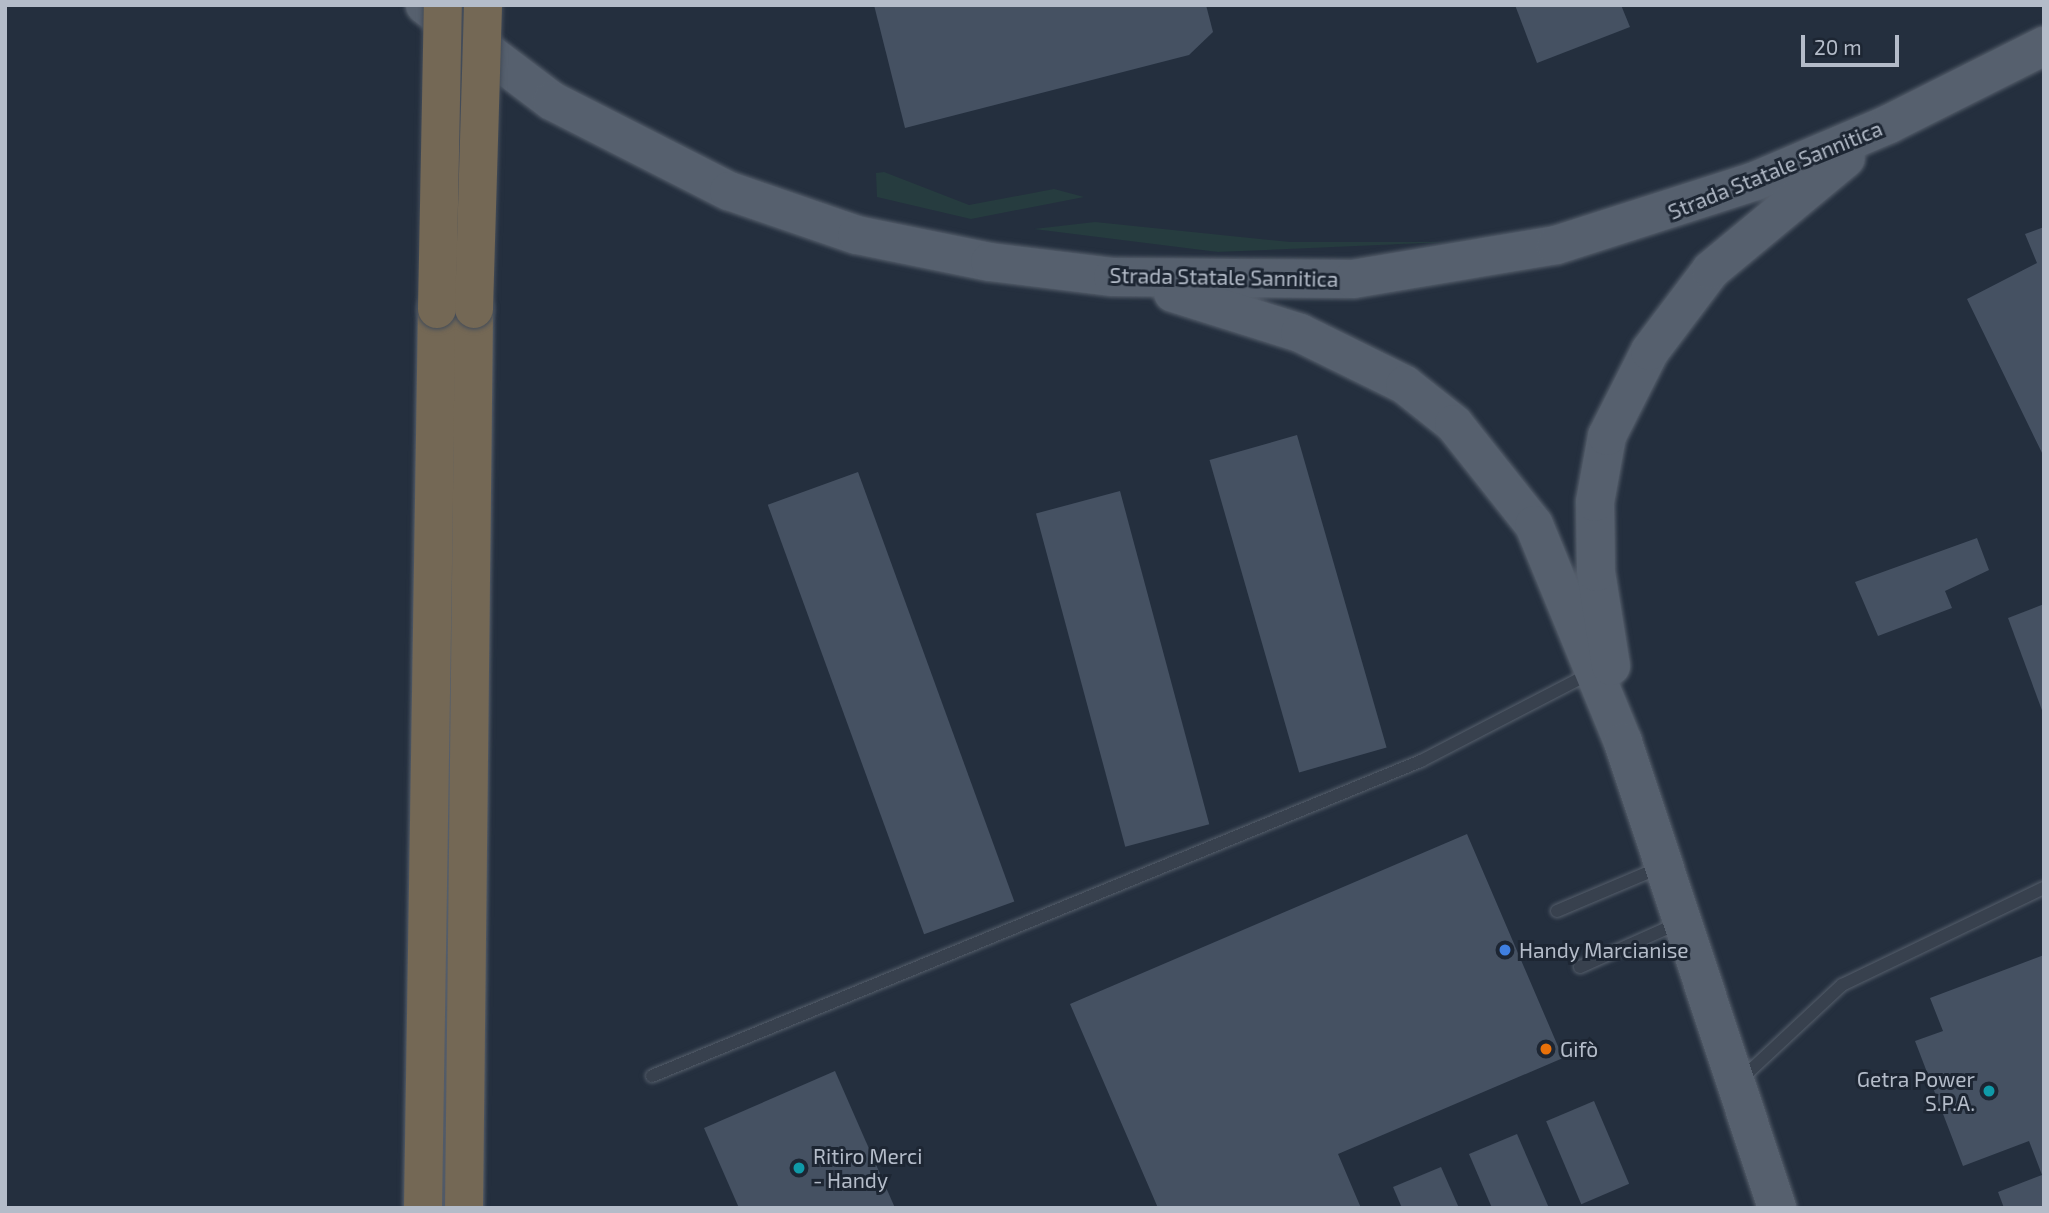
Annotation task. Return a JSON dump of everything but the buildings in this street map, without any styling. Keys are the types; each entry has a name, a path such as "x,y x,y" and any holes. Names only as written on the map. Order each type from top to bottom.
{"highway":[{"path":"443,5 456,309 464,1208"},
{"path":"423,1208 456,309 483,5"}],"main road":[{"name":"Strada Statale Sannitica","path":"425,5 552,101 729,191 857,235 990,262 1113,277 1353,279 1515,253 1655,218 1889,124 2044,46"},
{"path":"1623,742 1596,572 1595,502 1607,436 1650,351 1711,270 1889,124"},
{"path":"1113,277 1300,333 1376,368 1444,416 1499,475 1534,526 1623,742 1775,1207"}],"lane":[{"path":"652,1076 1421,761 1595,670"},
{"path":"1557,911 1664,866"},
{"path":"1736,1083 1842,985 2044,888"},
{"path":"1580,967 1683,922"}],"green space":[{"path":"884,172 969,205 1054,189 1084,197 971,219 877,197 876,173"},
{"path":"1095,222 1290,242 1448,242 1218,252 1034,229"}],"place":[{"name":"Handy Marcianise","path":"1505,950"},
{"name":"Gifò","path":"1546,1049"},
{"name":"Getra Power S.P.A.","path":"1989,1091"},
{"name":"Ritiro Merci - Handy","path":"799,1168"}]}
